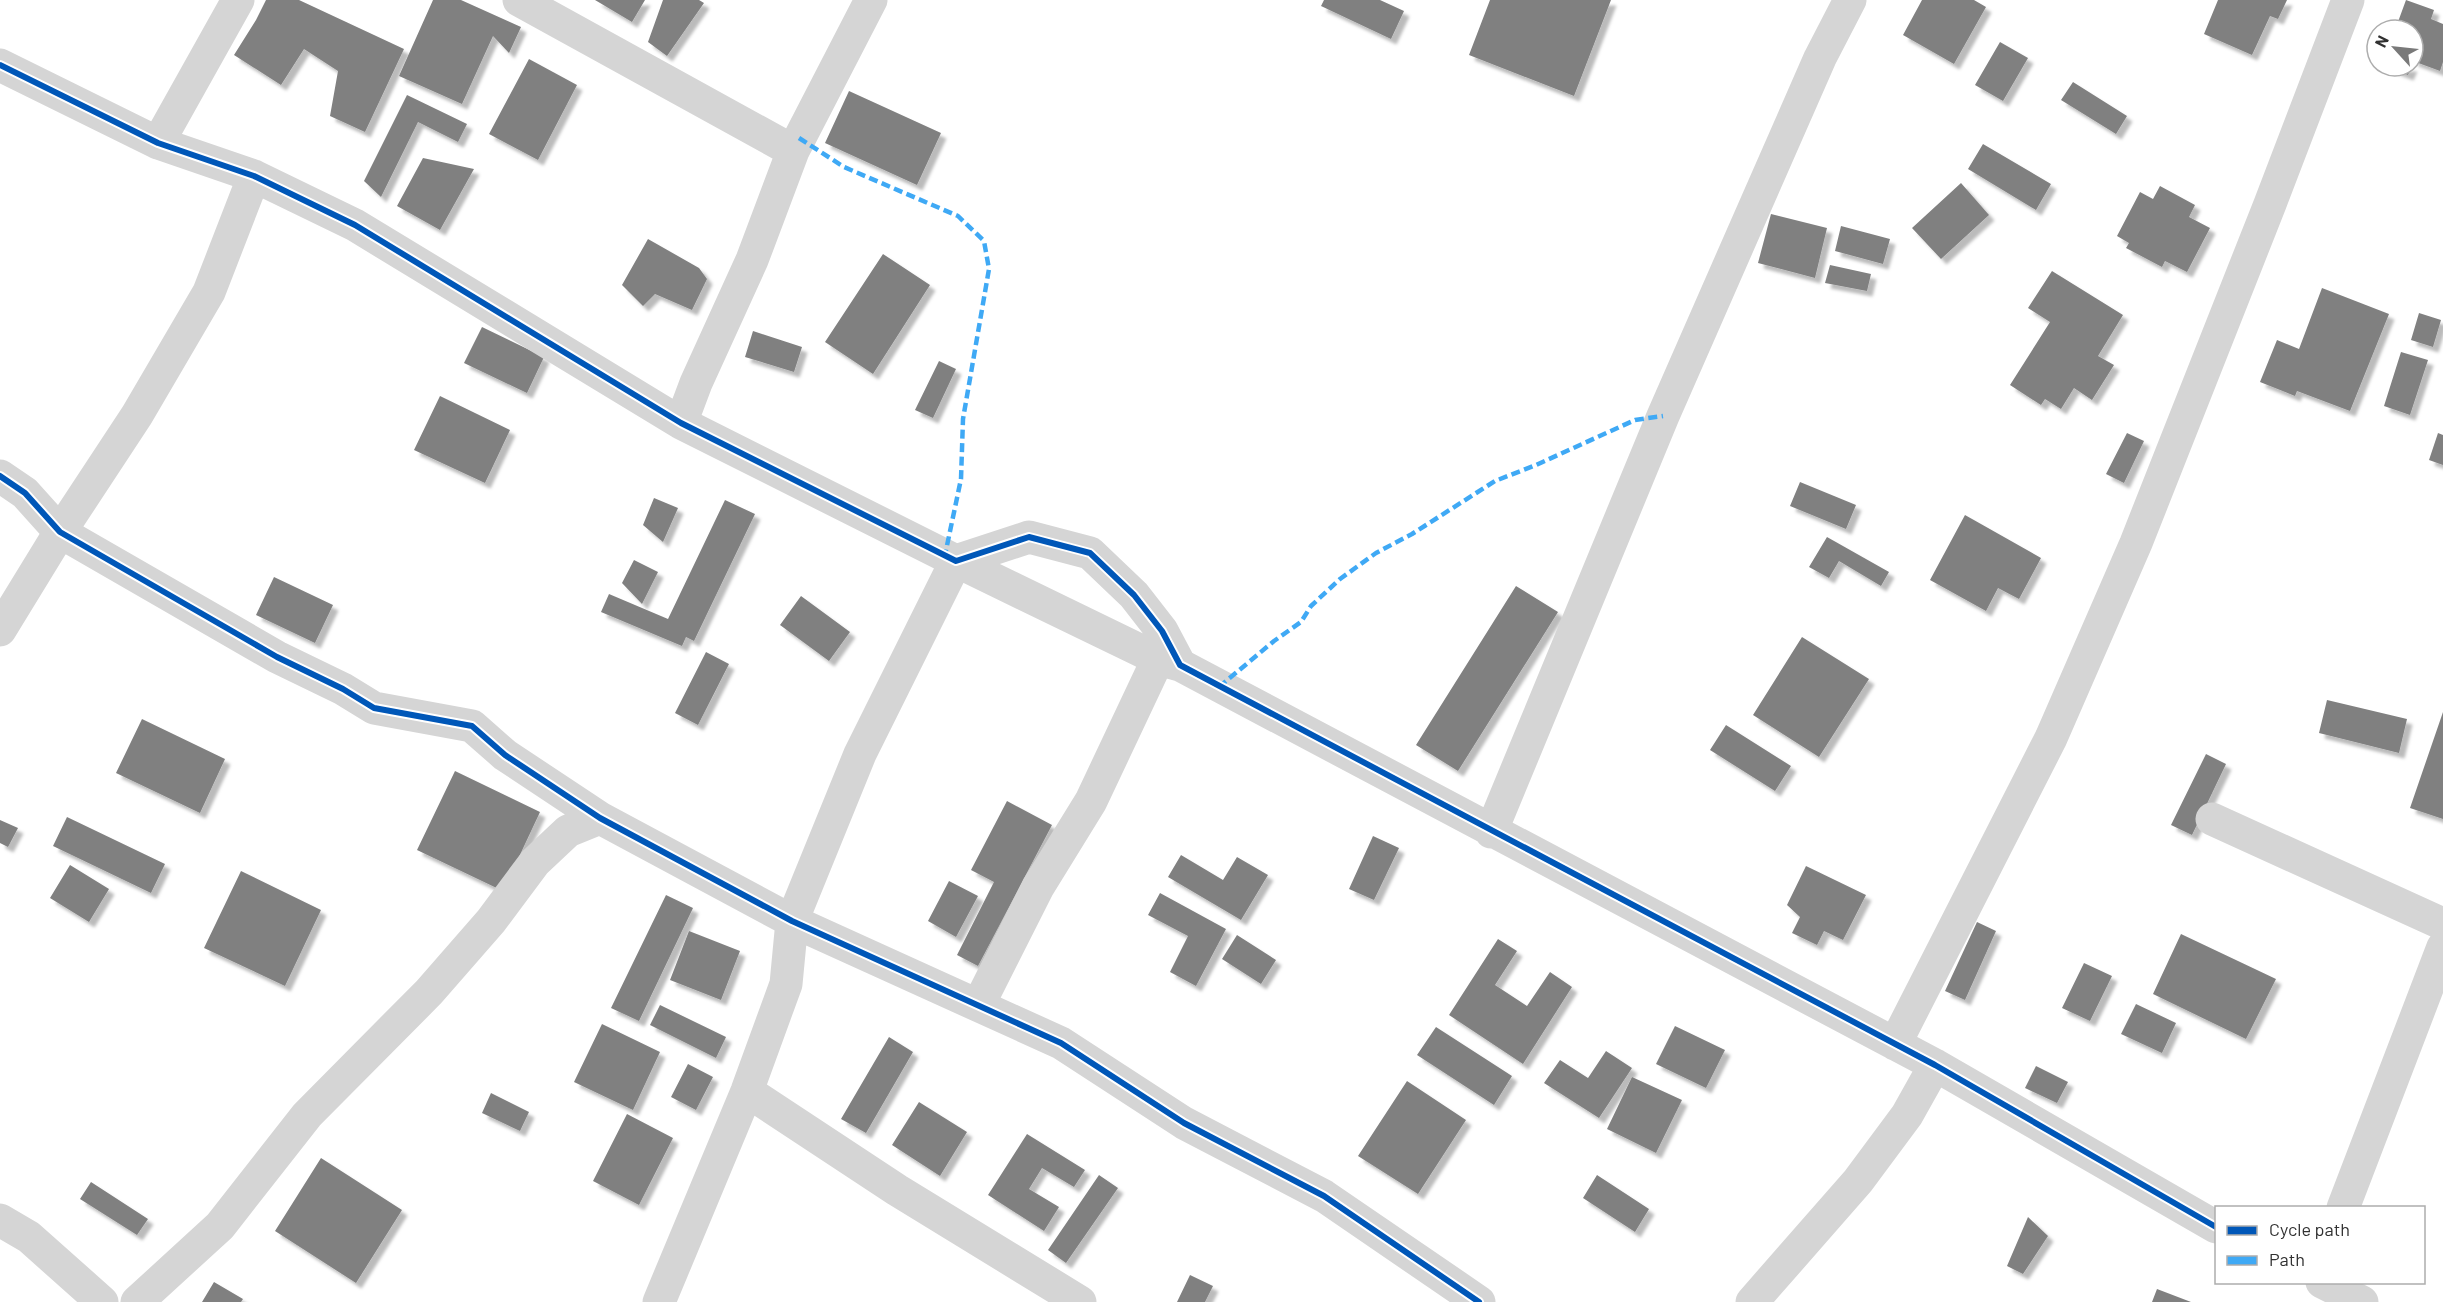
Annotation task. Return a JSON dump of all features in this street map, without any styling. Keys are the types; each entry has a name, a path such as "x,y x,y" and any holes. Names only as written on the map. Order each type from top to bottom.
{"street":[{"path":"158,143 238,0"},
{"path":"519,0 793,151"},
{"path":"681,423 696,383 752,260 793,151 871,0"},
{"path":"1491,832 1627,498 1820,58 1850,0"},
{"path":"1895,1044 2051,738 2132,553 2348,0"},
{"path":"0,65 158,143 254,176 355,225 681,423 956,561 1169,662 1935,1065 2215,1226"},
{"path":"0,630 60,532 137,415 209,292 254,176"},
{"path":"0,476 25,493 60,532 277,657 343,689 374,708 472,726 505,755 600,818 792,921 1061,1043 1184,1122 1324,1196 1479,1302"},
{"path":"659,1302 747,1091 786,984 792,921 860,754 956,561 1029,537 1090,553 1134,595 1162,631 1169,662 1091,801 1038,887 979,1004"},
{"path":"137,1302 220,1226 307,1115 429,992 491,921 535,862 568,831 600,818"},
{"path":"2212,819 2443,924"},
{"path":"2342,1206 2443,947"},
{"path":"1752,1302 1858,1182 1907,1115 1935,1065"},
{"path":"747,1091 897,1190 1080,1302"},
{"path":"0,1220 29,1238 102,1302"},
{"path":"2326,1284 2362,1302"},
{"path":"2368,1284 2379,1302"}],"building":[{"path":"266,0 299,0 404,49 365,132 330,116 338,71 304,49 281,85 234,55"},
{"path":"433,0 461,0 521,27 509,53 493,36 462,104 399,76"},
{"path":"595,0 645,0 632,22"},
{"path":"663,0 699,0 704,3 667,56 648,42"},
{"path":"1324,0 1380,0 1404,11 1391,39 1321,6"},
{"path":"1490,0 1611,0 1574,96 1469,55"},
{"path":"1922,0 1974,0 1986,7 1954,64 1903,35"},
{"path":"2218,0 2287,0 2278,19 2270,16 2252,55 2204,34"},
{"path":"2406,0 2434,10 2431,19 2443,24 2443,62 2440,71 2425,65 2425,18 2399,18"},
{"path":"2000,42 2028,58 2003,101 1975,85"},
{"path":"529,59 577,85 538,160 489,134"},
{"path":"2073,82 2127,116 2116,134 2061,100"},
{"path":"849,91 941,133 917,185 825,143"},
{"path":"407,95 467,124 458,142 418,122 381,197 364,181"},
{"path":"1983,144 2051,184 2036,210 1968,169"},
{"path":"423,158 474,169 440,230 397,206"},
{"path":"1961,183 1989,215 1941,259 1912,228"},
{"path":"2160,186 2195,205 2189,217 2210,228 2187,272 2165,261 2162,267 2126,248 2129,243 2117,236 2140,192 2153,199"},
{"path":"1771,214 1827,228 1815,278 1758,263"},
{"path":"1841,226 1890,239 1883,264 1835,251"},
{"path":"648,239 699,268 707,279 692,310 655,294 643,306 622,285"},
{"path":"883,254 930,285 873,374 825,342"},
{"path":"1830,265 1871,274 1867,291 1825,283"},
{"path":"2052,271 2123,315 2098,356 2114,365 2092,400 2074,388 2061,409 2045,399 2041,405 2010,385 2050,322 2028,308"},
{"path":"2322,288 2389,314 2350,411 2297,391 2295,396 2260,382 2277,340 2299,349"},
{"path":"2419,313 2441,320 2433,347 2411,340"},
{"path":"482,327 544,357 527,393 464,363"},
{"path":"753,331 802,347 794,372 745,357"},
{"path":"2401,352 2428,360 2410,415 2384,406"},
{"path":"939,361 956,369 933,418 915,410"},
{"path":"440,396 510,430 485,483 414,450"},
{"path":"2127,433 2144,441 2124,483 2106,474"},
{"path":"2438,433 2443,435 2443,465 2429,460"},
{"path":"1800,482 1856,505 1846,529 1790,506"},
{"path":"654,498 678,508 663,542 643,525"},
{"path":"725,500 755,514 694,641 686,637 682,646 601,612 609,594 668,619"},
{"path":"1965,515 2041,558 2019,599 1998,588 1986,611 1930,580"},
{"path":"1827,537 1889,572 1881,586 1839,561 1829,578 1809,567"},
{"path":"634,560 658,572 642,604 622,583"},
{"path":"274,577 333,605 315,643 256,615"},
{"path":"1516,586 1558,612 1458,771 1416,745"},
{"path":"801,596 850,632 829,661 780,625"},
{"path":"1802,637 1869,679 1819,757 1753,715"},
{"path":"706,652 729,664 698,725 675,713"},
{"path":"2327,700 2407,719 2399,753 2319,733"},
{"path":"2443,712 2443,819 2410,808"},
{"path":"142,719 225,759 200,813 116,773"},
{"path":"1726,725 1791,766 1775,791 1710,750"},
{"path":"2206,754 2226,764 2192,835 2171,825"},
{"path":"455,771 540,812 503,891 417,850"},
{"path":"1007,801 1052,825 978,966 957,955 994,882 971,870"},
{"path":"67,817 165,864 151,893 53,846"},
{"path":"0,820 18,828 8,847 0,843"},
{"path":"1373,836 1399,848 1374,900 1349,889"},
{"path":"1181,855 1223,880 1237,857 1268,875 1241,920 1168,877"},
{"path":"70,865 109,889 89,922 50,898"},
{"path":"1806,866 1866,895 1843,940 1824,931 1817,945 1792,933 1800,917 1787,905"},
{"path":"241,871 321,910 285,986 204,948"},
{"path":"949,881 978,896 956,937 928,921"},
{"path":"1160,893 1226,929 1196,986 1170,972 1188,936 1148,915"},
{"path":"666,895 693,908 639,1021 611,1008"},
{"path":"1977,922 1996,931 1965,1000 1945,991"},
{"path":"689,931 740,951 721,1000 670,980"},
{"path":"2181,934 2276,979 2246,1039 2153,994"},
{"path":"1237,935 1276,960 1261,984 1222,959"},
{"path":"1498,939 1517,951 1495,985 1527,1006 1550,972 1572,987 1523,1064 1449,1015"},
{"path":"2084,963 2112,976 2090,1021 2062,1008"},
{"path":"2136,1004 2176,1023 2162,1053 2121,1034"},
{"path":"660,1005 726,1037 716,1058 650,1025"},
{"path":"602,1024 660,1052 633,1110 574,1082"},
{"path":"1675,1026 1725,1050 1706,1088 1656,1064"},
{"path":"1436,1027 1512,1076 1494,1105 1417,1055"},
{"path":"889,1037 913,1052 866,1133 841,1119"},
{"path":"1606,1051 1632,1068 1599,1118 1544,1083 1560,1060 1588,1078"},
{"path":"688,1064 713,1077 696,1110 671,1097"},
{"path":"2036,1066 2068,1082 2057,1103 2025,1088"},
{"path":"1632,1077 1682,1100 1656,1153 1607,1129"},
{"path":"1407,1081 1466,1120 1418,1194 1358,1156"},
{"path":"491,1093 529,1112 520,1131 482,1113"},
{"path":"919,1102 967,1132 940,1176 892,1145"},
{"path":"627,1114 673,1138 639,1205 593,1181"},
{"path":"1027,1134 1085,1170 1074,1187 1042,1168 1029,1189 1059,1207 1044,1231 988,1195"},
{"path":"321,1158 402,1210 356,1283 275,1231"},
{"path":"1099,1175 1118,1188 1066,1263 1048,1250"},
{"path":"1597,1175 1649,1209 1635,1232 1583,1198"},
{"path":"91,1182 148,1219 137,1235 80,1199"},
{"path":"2028,1217 2048,1236 2023,1274 2007,1266"},
{"path":"1190,1275 1213,1286 1205,1302 1177,1302"},
{"path":"214,1282 243,1299 241,1302 202,1302"},
{"path":"2157,1289 2191,1302 2152,1302"}],"marked path":[{"path":"799,138 844,167 958,216 984,241 989,269 963,419 961,479 945,555"},
{"path":"1219,687 1274,641 1301,622 1311,606 1340,579 1376,553 1412,534 1495,481 1635,420 1663,416"}],"cycle path":[{"path":"0,65 158,143 254,176 355,225 681,423 956,561 1029,537 1090,553 1134,595 1162,631 1180,665 1935,1065 2215,1226"},
{"path":"0,476 25,493 60,532 277,657 343,689 374,708 472,726 505,755 600,818 792,921 1061,1043 1184,1123 1324,1196 1479,1302"}]}
